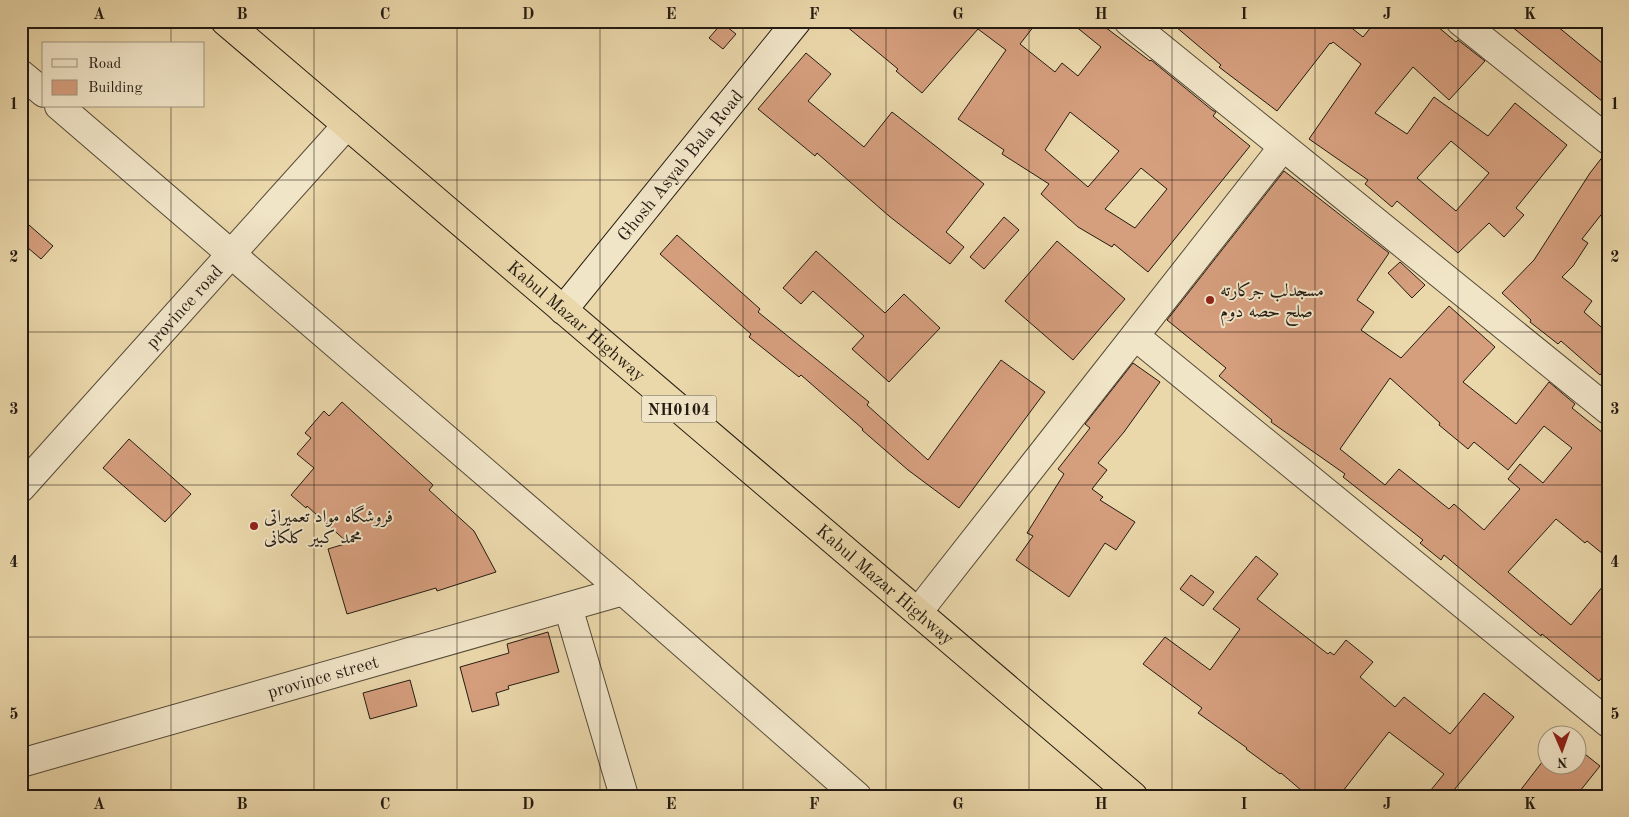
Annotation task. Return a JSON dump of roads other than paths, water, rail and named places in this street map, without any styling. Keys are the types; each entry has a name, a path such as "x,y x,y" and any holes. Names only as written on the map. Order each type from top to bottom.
{"highway":[{"name":"Kabul Mazar Highway","path":"225,21 1133,796"}],"street":[{"name":"Ghosh Asyab Bala Road","path":"563,310 797,21"},
{"path":"1128,21 1608,410"},
{"path":"1460,21 1608,140"},
{"path":"21,74 42,91"},
{"path":"61,108 623,590 857,796"},
{"name":"province road","path":"21,488 347,125"},
{"path":"918,612 1283,147"},
{"path":"1135,336 1608,723"},
{"name":"province street","path":"21,763 623,590"},
{"path":"568,607 624,796"}],"place":[{"name":"مسجدلب جرکارته صلح حصه دوم","path":"1210,300"},
{"name":"فروشگاه مواد تعمیراتی محمد کبیر کلکانی","path":"254,526"}]}
